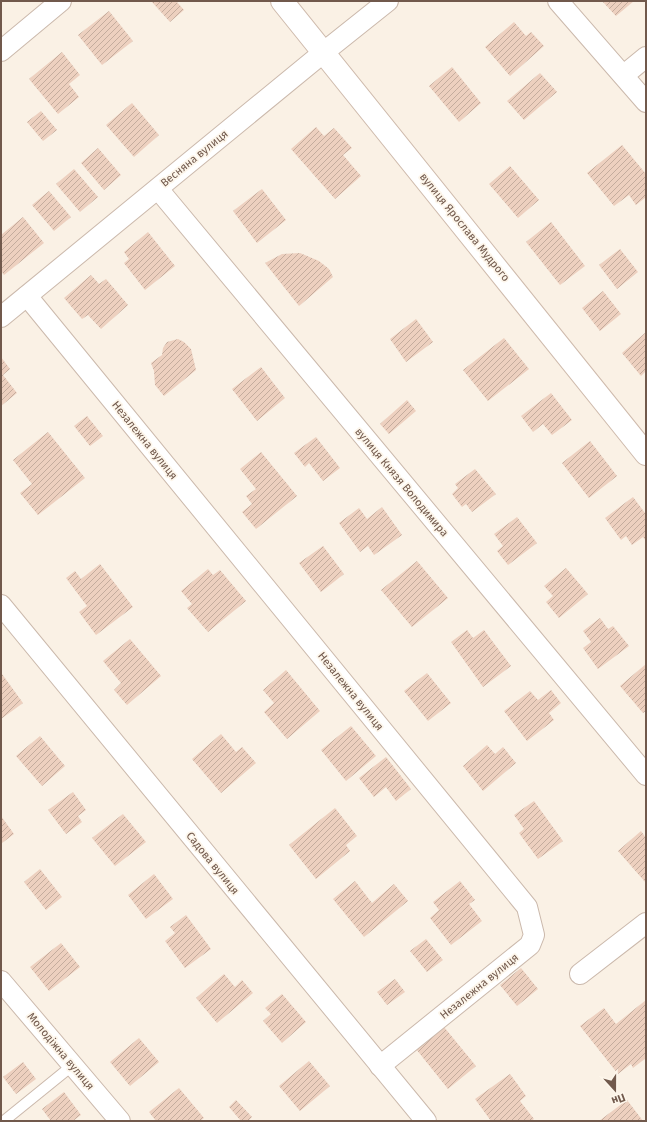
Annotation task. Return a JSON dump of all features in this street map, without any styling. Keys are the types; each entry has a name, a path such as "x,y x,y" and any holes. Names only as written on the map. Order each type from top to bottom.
{"main road":[{"name":"вулиця Ярослава Мудрого","path":"282,1 646,454"}],"street":[{"path":"1,51 61,1"},
{"name":"Весняна вулиця","path":"1,317 388,1"},
{"path":"558,1 646,102"},
{"path":"624,75 646,57"},
{"name":"вулиця Князя Володимира","path":"158,188 646,775"},
{"name":"Незалежна вулиця","path":"27,296 527,907 534,935 530,945 380,1066"},
{"name":"Садова вулиця","path":"1,605 426,1121"},
{"path":"580,974 646,923"},
{"name":"Молодіжна вулиця","path":"1,981 120,1121"}],"lane":[{"path":"4,1121 73,1065"}],"building":[{"path":"151,1 176,1 184,10 170,22"},
{"path":"602,1 634,1 616,16"},
{"path":"109,11 133,41 102,65 78,35"},
{"path":"514,22 526,36 531,32 544,46 510,76 485,47"},
{"path":"62,52 80,75 69,84 79,97 58,114 29,79"},
{"path":"452,67 481,103 459,122 429,86"},
{"path":"540,73 557,92 524,120 507,101"},
{"path":"132,103 159,135 134,157 106,125"},
{"path":"41,111 57,130 43,141 27,122"},
{"path":"316,127 324,136 334,128 352,148 343,155 361,176 335,199 291,149"},
{"path":"622,145 646,174 646,197 636,205 629,195 614,206 587,173"},
{"path":"98,148 121,175 104,190 81,163"},
{"path":"510,166 539,200 518,218 489,184"},
{"path":"74,169 98,197 80,212 56,184"},
{"path":"262,189 286,220 257,243 233,211"},
{"path":"49,191 71,217 54,231 32,205"},
{"path":"23,217 44,243 4,275 1,271 1,235"},
{"path":"551,222 585,266 560,285 526,242"},
{"path":"148,232 175,266 145,290 124,263 129,259 124,252"},
{"path":"620,249 638,272 617,289 599,265"},
{"path":"300,253 319,261 329,269 333,277 299,306 265,263 282,254"},
{"path":"91,275 99,284 106,279 128,305 101,329 88,315 82,319 64,298"},
{"path":"603,291 621,314 600,331 582,308"},
{"path":"416,319 433,342 406,362 390,339"},
{"path":"646,332 646,371 641,376 622,353"},
{"path":"504,338 529,369 488,401 463,370"},
{"path":"178,339 184,342 191,349 196,370 164,396 155,385 154,371 151,363 162,355 163,348 167,342"},
{"path":"1,357 10,369 3,375 17,393 1,406"},
{"path":"261,367 285,398 257,421 232,389"},
{"path":"551,393 572,420 552,435 543,424 533,432 521,416"},
{"path":"407,400 416,411 389,434 380,424"},
{"path":"87,416 103,436 90,446 74,426"},
{"path":"48,432 85,478 38,515 20,493 32,484 13,460"},
{"path":"316,437 340,468 323,481 309,463 305,467 294,453"},
{"path":"590,441 617,476 589,498 562,463"},
{"path":"261,452 297,496 256,529 242,512 252,504 246,496 256,489 240,469"},
{"path":"475,469 496,494 472,512 466,504 462,507 452,494 458,488 455,484"},
{"path":"633,497 645,513 646,511 646,541 643,537 632,545 626,536 621,540 605,518"},
{"path":"382,507 402,535 374,555 368,546 360,552 339,523 359,508 367,519"},
{"path":"517,517 537,543 508,565 497,551 503,546 494,534"},
{"path":"323,546 344,574 321,592 299,563"},
{"path":"417,561 448,598 412,627 381,590"},
{"path":"100,564 133,607 96,635 79,612 87,606 66,578 75,571 81,579"},
{"path":"566,568 588,594 559,618 546,602 553,596 544,586"},
{"path":"208,569 213,575 220,570 246,601 208,632 187,608 192,604 181,591"},
{"path":"600,618 608,629 613,626 629,646 598,669 583,648 591,642 583,631"},
{"path":"467,630 473,638 484,630 511,666 483,687 451,642"},
{"path":"130,639 161,676 127,705 114,690 121,683 103,661"},
{"path":"646,664 646,711 643,713 620,686"},
{"path":"286,670 320,711 287,739 264,712 274,703 263,690"},
{"path":"427,673 451,703 428,721 404,691"},
{"path":"2,674 23,703 1,719 1,675"},
{"path":"551,690 561,703 549,713 554,720 527,741 504,711 530,691 538,700"},
{"path":"351,726 376,756 346,781 321,750"},
{"path":"221,734 236,752 242,747 256,763 221,793 192,759"},
{"path":"40,736 65,766 42,786 16,756"},
{"path":"487,745 495,754 503,747 516,763 483,791 463,766"},
{"path":"386,757 411,789 396,801 386,787 374,797 359,778"},
{"path":"73,792 86,810 78,816 82,822 66,834 48,810"},
{"path":"534,801 563,841 538,859 519,833 524,829 514,815"},
{"path":"335,808 357,836 346,845 350,851 316,879 289,845"},
{"path":"123,814 146,842 115,866 92,838"},
{"path":"1,816 14,834 2,843 1,841"},
{"path":"641,831 646,838 646,883 618,851"},
{"path":"40,869 62,897 46,910 24,882"},
{"path":"154,874 173,899 146,919 128,895"},
{"path":"355,881 372,903 394,884 408,901 364,937 333,899"},
{"path":"460,881 475,900 469,904 482,921 451,945 430,918 439,910 433,902"},
{"path":"186,915 211,949 185,968 165,941 175,933 170,927"},
{"path":"426,939 443,960 427,972 410,951"},
{"path":"61,943 80,967 49,991 30,967"},
{"path":"521,968 538,989 517,1006 500,985"},
{"path":"224,974 235,987 242,980 253,993 217,1023 196,998"},
{"path":"395,979 405,992 387,1005 377,992"},
{"path":"282,994 306,1022 282,1043 263,1021 271,1014 265,1008"},
{"path":"646,1000 646,1058 633,1068 631,1064 618,1074 580,1026 604,1008 616,1024"},
{"path":"444,1027 476,1066 448,1089 416,1049"},
{"path":"139,1038 159,1062 130,1086 110,1062"},
{"path":"309,1061 330,1086 300,1111 279,1086"},
{"path":"23,1062 36,1079 16,1094 3,1077"},
{"path":"510,1074 526,1096 520,1101 534,1119 531,1121 491,1121 475,1099"},
{"path":"179,1088 204,1118 200,1121 156,1121 149,1112"},
{"path":"64,1092 81,1115 73,1121 51,1121 42,1109"},
{"path":"236,1100 252,1117 248,1121 241,1121 229,1107"},
{"path":"627,1100 643,1121 599,1121"}]}
